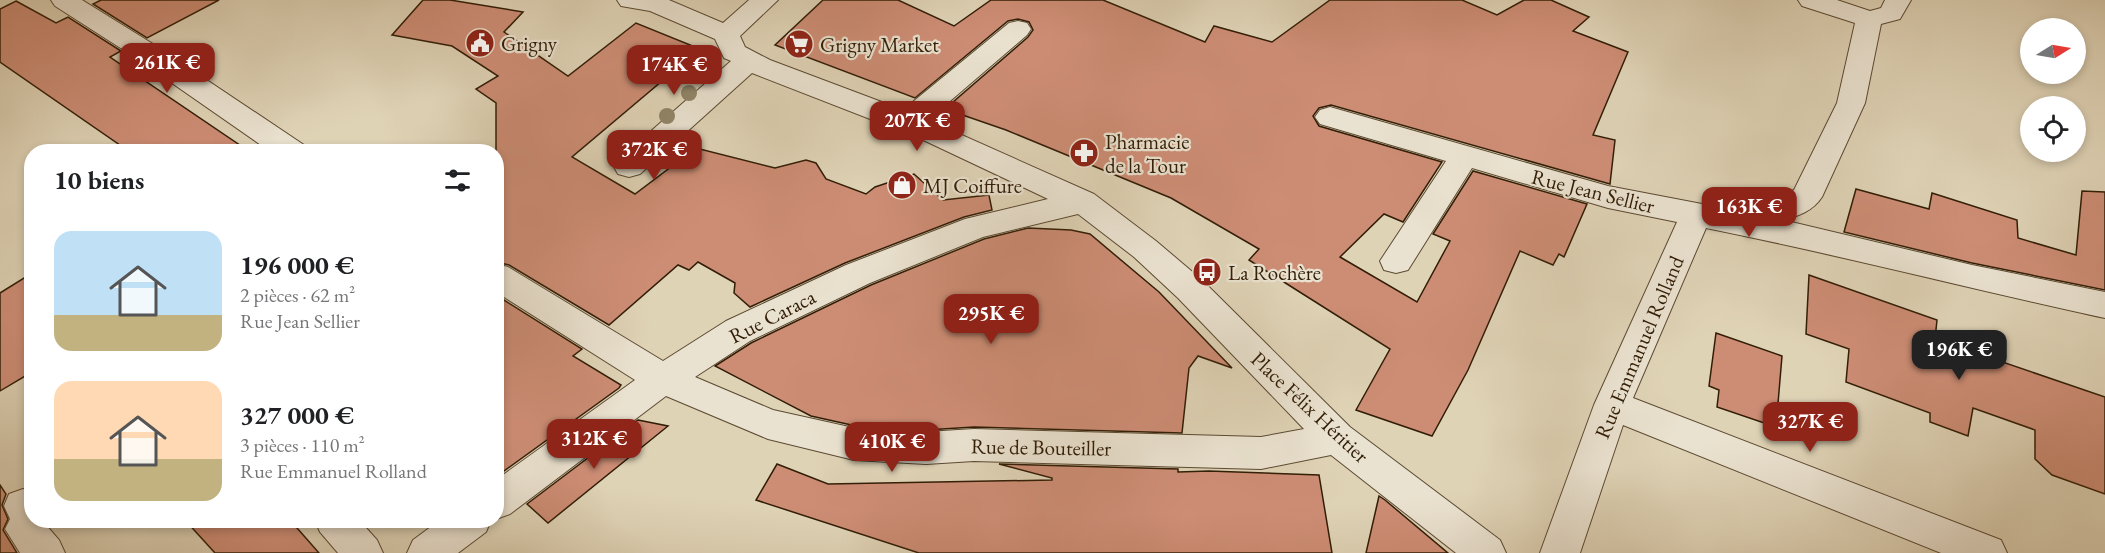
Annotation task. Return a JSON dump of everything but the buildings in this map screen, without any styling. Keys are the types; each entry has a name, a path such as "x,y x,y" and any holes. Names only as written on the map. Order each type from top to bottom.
{"street":[{"path":"63,0 143,50 281,144"},
{"path":"629,166 749,60 734,52 726,34 656,4 630,0"},
{"path":"726,34 765,0"},
{"path":"1811,0 1869,19 1891,13 1898,0"},
{"path":"1695,216 1772,212 1790,207 1806,197 1851,103 1869,19"},
{"path":"907,122 1018,29"},
{"name":"Place Félix Héritier","path":"749,60 907,122 1083,202 1145,249 1190,289 1337,438 1486,553"},
{"name":"Rue Jean Sellier","path":"1330,117 1608,197 1829,241 1972,278 2101,304"},
{"path":"1396,261 1464,156"},
{"name":"Rue Caraca","path":"504,496 663,379 738,331 858,274 976,227 1083,202"},
{"name":"Rue Emmanuel Rolland","path":"1560,553 1612,405 1695,216"},
{"name":"Rue de Bouteiller","path":"504,281 663,379 768,424 854,444 926,448 974,445 1261,453 1337,438"},
{"path":"1612,405 1987,553"},
{"path":"26,528 25,530 45,553"},
{"path":"341,528 363,553"},
{"path":"427,553 461,528"}],"place":[{"name":"Grigny","path":"480,43"},
{"name":"Grigny Market","path":"799,44"},
{"name":"Pharmacie de la Tour","path":"1084,153"},
{"name":"MJ Coiffure","path":"902,185"},
{"name":"La Rochère","path":"1207,272"}]}
